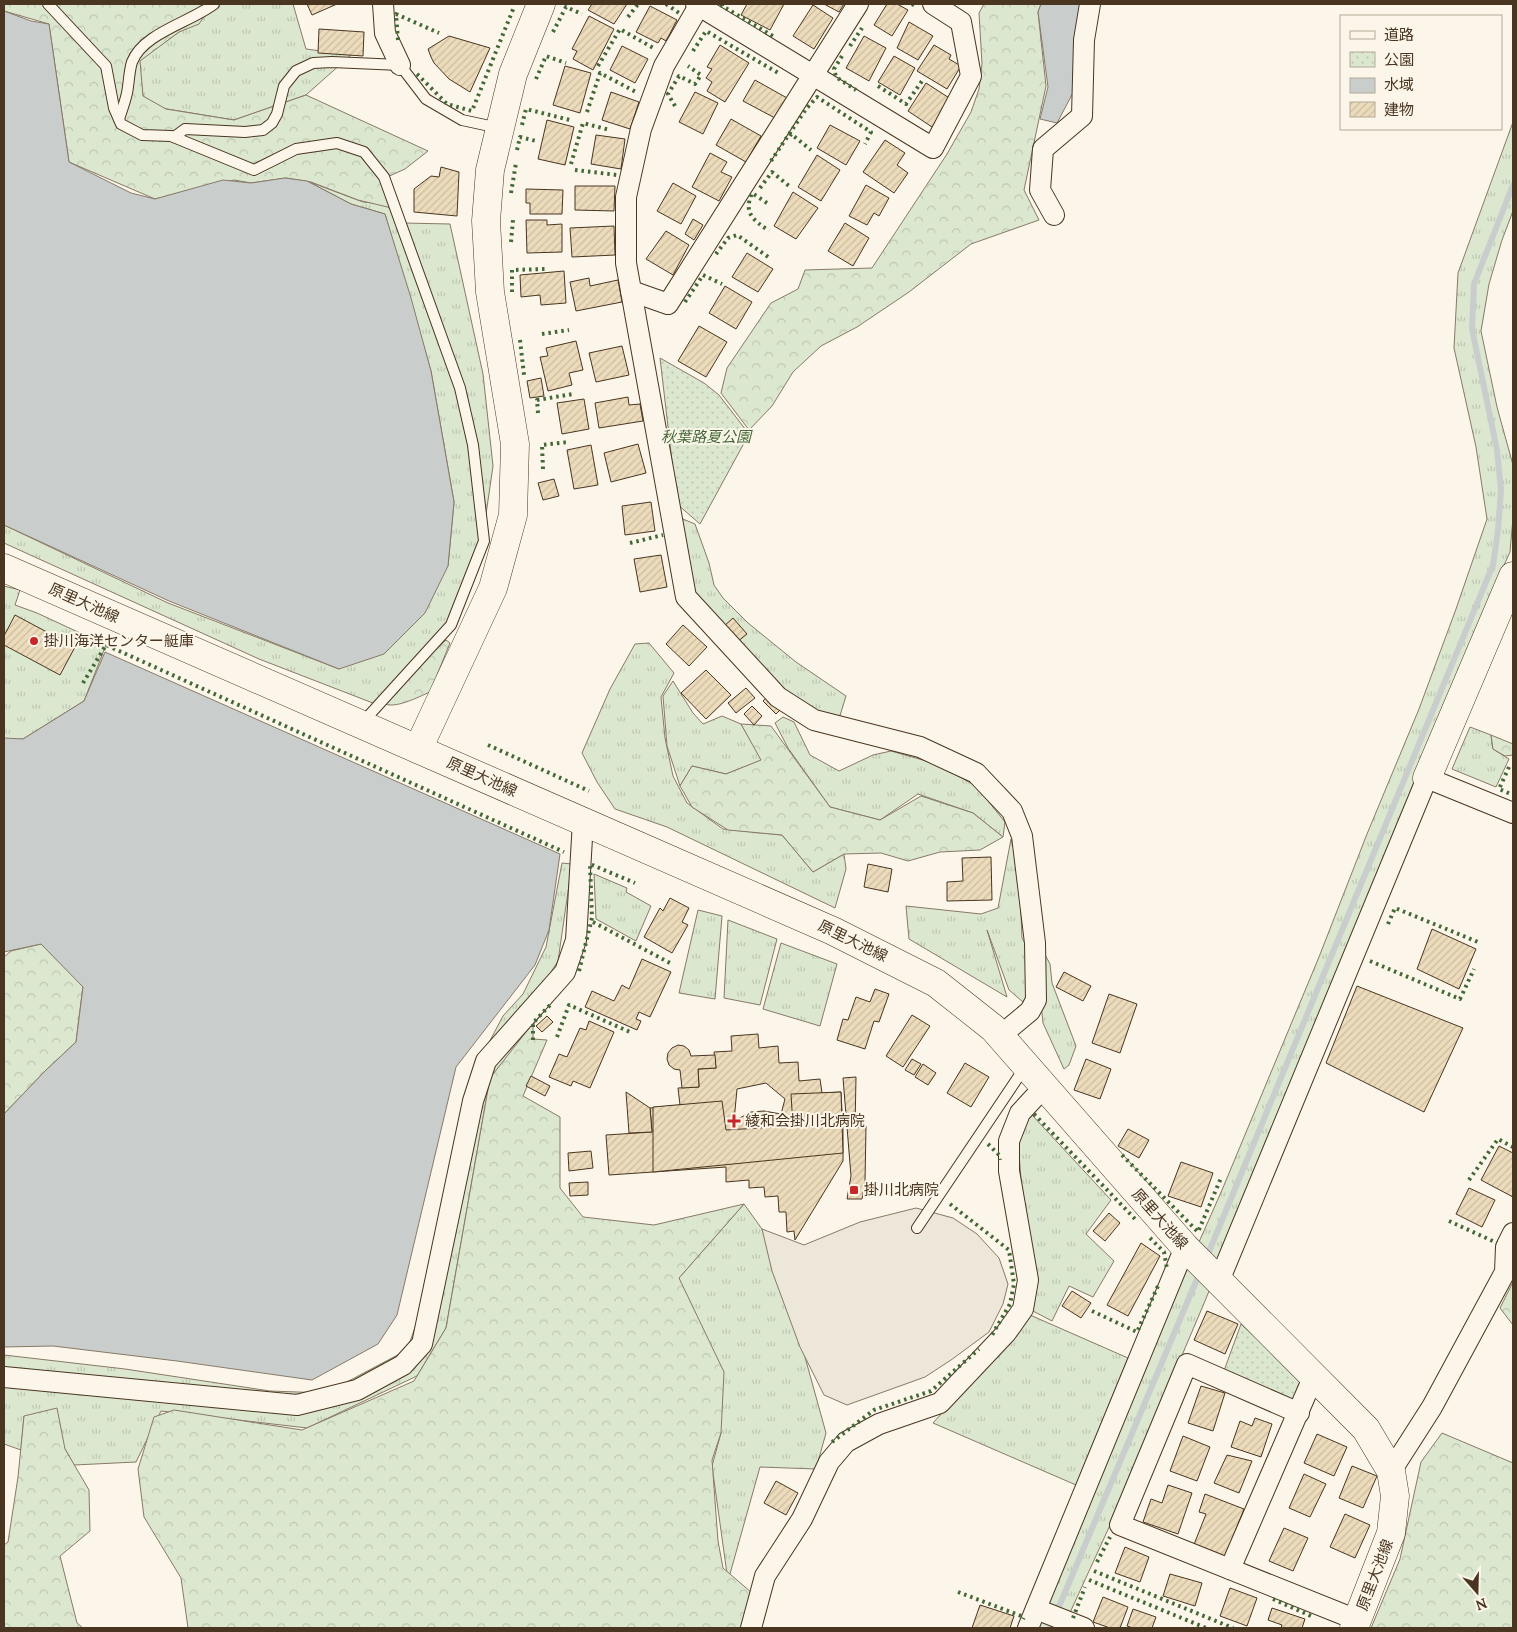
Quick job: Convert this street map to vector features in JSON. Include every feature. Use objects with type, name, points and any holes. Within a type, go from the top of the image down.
[{"type":"main road","points":[[418,749],[493,588],[513,515],[515,444],[490,292],[486,221],[490,170],[513,74],[541,4]]},
{"type":"main road","name":"原里大池線","points":[[4,568],[833,931],[928,979],[993,1028],[1187,1249],[1366,1429],[1391,1471],[1395,1496],[1391,1533],[1355,1624]]},
{"type":"main road","points":[[1427,778],[1513,576]]},
{"type":"street","points":[[383,4],[385,33],[400,65]]},
{"type":"street","points":[[934,4],[961,22],[971,76],[932,148],[698,4],[664,66],[641,129],[626,197],[626,263],[686,597],[778,697],[814,720],[920,747],[976,773],[1012,810],[1022,836],[1032,914],[1035,943],[1036,1000],[1030,1010],[1000,1036]]},
{"type":"street","points":[[631,291],[668,304],[858,4]]},
{"type":"street","points":[[1054,215],[1040,190],[1043,149],[1082,116],[1084,40],[1090,4]]},
{"type":"street","points":[[1215,1278],[1427,778],[1513,813]]},
{"type":"street","points":[[4,1377],[297,1405],[357,1390],[402,1365],[422,1344],[473,1101],[486,1061],[565,972],[576,940],[583,821]]},
{"type":"street","points":[[751,1628],[765,1576],[802,1518],[829,1462],[846,1442],[879,1424],[940,1403],[1006,1333],[1023,1309],[1028,1280],[1009,1171],[1009,1141],[1020,1113],[1044,1087]]},
{"type":"street","points":[[1391,1471],[1432,1407],[1505,1272],[1506,1247],[1513,1233]]},
{"type":"street","points":[[1028,1628],[1187,1249]]},
{"type":"street","points":[[1299,1414],[1186,1364],[1120,1525],[1230,1569],[1355,1624]]},
{"type":"street","points":[[1230,1569],[1315,1378]]},
{"type":"street","points":[[1037,1609],[1084,1628]]},
{"type":"lane","points":[[48,4],[106,66],[114,108],[121,124],[142,135],[171,136],[254,170],[296,149],[337,143],[364,152],[384,178],[460,388],[473,445],[484,541],[451,625],[361,724]]},
{"type":"lane","points":[[119,119],[132,62],[139,50],[159,34],[204,12],[214,4]]},
{"type":"lane","points":[[174,137],[185,129],[245,132],[263,130],[278,114],[284,86],[296,72],[313,63],[332,62],[400,65],[426,99],[462,120],[500,129]]},
{"type":"lane","points":[[916,1228],[1025,1066]]},
{"type":"green space","points":[[4,4],[214,4],[199,24],[179,32],[140,61],[143,96],[166,109],[234,120],[306,95],[428,151],[405,169],[385,178],[396,209],[358,200],[311,182],[286,178],[251,183],[234,180],[155,199],[69,162],[49,24],[4,11]]},
{"type":"green space","points":[[214,4],[293,4],[306,49],[351,55],[306,95],[234,120],[161,108],[143,96],[139,61]]},
{"type":"green space","points":[[984,4],[1041,4],[1038,12],[1046,86],[1024,190],[1039,220],[971,244],[909,292],[857,327],[821,346],[793,372],[772,406],[749,430],[721,393],[727,368],[771,303],[798,289],[805,270],[872,268],[947,154],[971,112],[979,89],[982,64],[979,13]]},
{"type":"green space","points":[[1513,122],[1513,211],[1489,284],[1481,331],[1497,407],[1513,465],[1513,518],[1510,552],[1490,596],[1205,1301],[1111,1523],[1063,1628],[1036,1628],[1319,957],[1419,709],[1487,519],[1476,447],[1454,348],[1458,273]]},
{"type":"green space","points":[[307,181],[363,202],[385,204],[403,223],[450,224],[483,374],[493,466],[483,535],[453,621],[378,705],[259,659],[4,543],[4,525],[168,603],[339,669],[448,566],[454,502],[431,371],[385,214],[351,204]]},
{"type":"green space","name":"秋葉路夏公園","points":[[660,358],[704,383],[719,395],[749,434],[700,524],[677,504]]},
{"type":"green space","points":[[678,517],[695,524],[709,563],[714,585],[723,598],[748,623],[796,662],[846,696],[838,722],[781,695],[692,596]]},
{"type":"green space","points":[[4,586],[20,590],[15,605],[37,613],[106,645],[84,701],[23,739],[4,740]]},
{"type":"green space","points":[[446,640],[450,643],[430,692],[400,704],[388,705],[383,703],[424,660]]},
{"type":"green space","points":[[649,643],[674,673],[661,697],[665,738],[673,776],[687,803],[723,829],[782,835],[813,872],[844,854],[846,869],[835,908],[667,827],[615,809],[597,782],[582,753],[610,689],[635,644]]},
{"type":"green space","points":[[673,681],[693,713],[703,724],[722,716],[741,724],[762,760],[726,774],[692,766],[680,786],[667,746],[663,696]]},
{"type":"green space","points":[[783,717],[794,722],[810,755],[839,771],[873,755],[891,751],[937,764],[976,786],[1005,822],[1003,837],[973,813],[918,794],[880,820],[830,807],[788,748],[775,723]]},
{"type":"green space","points":[[741,724],[771,726],[830,807],[880,820],[921,796],[973,813],[1003,837],[980,850],[940,852],[908,861],[881,853],[844,854],[813,872],[782,835],[728,830],[692,807],[680,786],[692,766],[726,774],[761,760]]},
{"type":"green space","points":[[1470,727],[1491,735],[1493,749],[1509,759],[1496,787],[1452,769]]},
{"type":"green space","points":[[1491,735],[1513,744],[1513,755],[1505,756],[1493,749]]},
{"type":"green space","points":[[1011,839],[1019,865],[1022,938],[1026,945],[1030,990],[1023,1002],[1009,990],[987,930],[1007,997],[909,939],[906,906],[981,914],[998,908]]},
{"type":"green space","points":[[562,863],[572,864],[558,961],[537,994],[550,1004],[490,1078],[446,1328],[417,1376],[307,1428],[161,1411],[136,1462],[74,1465],[65,1449],[24,1416],[21,1450],[4,1444],[4,1355],[125,1369],[270,1391],[326,1393],[407,1350],[418,1319],[476,1067],[503,1016],[523,994],[546,947]]},
{"type":"green space","points":[[594,874],[627,888],[626,892],[651,906],[636,941],[596,919]]},
{"type":"green space","points":[[698,910],[722,916],[715,999],[679,993]]},
{"type":"green space","points":[[728,920],[777,939],[760,1005],[724,998]]},
{"type":"green space","points":[[781,943],[837,964],[820,1026],[763,1009]]},
{"type":"green space","points":[[41,944],[83,986],[76,1042],[4,1114],[4,957],[11,951]]},
{"type":"green space","points":[[1042,949],[1050,964],[1052,983],[1076,1046],[1069,1065],[1064,1069],[1043,1023],[1041,1003]]},
{"type":"green space","points":[[533,1023],[533,1039],[547,1040],[523,1096],[560,1117],[560,1188],[583,1217],[654,1225],[744,1204],[679,1278],[724,1372],[721,1433],[712,1460],[718,1541],[723,1568],[759,1599],[749,1628],[188,1628],[181,1578],[144,1517],[138,1469],[154,1417],[174,1410],[302,1430],[414,1381],[446,1328],[490,1078]]},
{"type":"green space","points":[[1032,1115],[1111,1200],[1086,1234],[1114,1261],[1093,1297],[1069,1286],[1052,1321],[1031,1310],[1018,1140],[1020,1129]]},
{"type":"green space","points":[[744,1204],[762,1229],[795,1321],[826,1433],[816,1469],[760,1467],[728,1581],[712,1466],[721,1433],[679,1278]]},
{"type":"green space","points":[[1513,1282],[1513,1325],[1500,1308]]},
{"type":"green space","points":[[1030,1315],[1128,1358],[1076,1485],[933,1423]]},
{"type":"green space","points":[[1241,1324],[1309,1387],[1299,1413],[1221,1379]]},
{"type":"green space","points":[[57,1408],[65,1449],[89,1490],[90,1531],[60,1556],[77,1623],[83,1628],[4,1628],[4,1545],[8,1542],[18,1477],[24,1416]]},
{"type":"green space","points":[[1442,1433],[1513,1463],[1513,1628],[1371,1628],[1400,1559],[1421,1462]]},
{"type":"shaded area","points":[[916,1208],[953,1218],[977,1234],[999,1258],[1008,1284],[1003,1304],[989,1332],[925,1377],[847,1405],[824,1395],[800,1347],[772,1271],[762,1229],[804,1245],[860,1222]]},
{"type":"water","points":[[1041,4],[1080,4],[1075,35],[1075,89],[1057,123],[1040,119],[1048,87],[1038,12]]},
{"type":"water","points":[[4,11],[31,21],[49,24],[69,162],[131,193],[155,199],[223,180],[251,183],[285,178],[307,181],[351,204],[385,214],[431,371],[454,502],[448,566],[425,613],[384,654],[339,669],[169,601],[4,525]]},
{"type":"water","points":[[105,652],[560,854],[549,930],[535,965],[456,1067],[397,1315],[378,1344],[312,1380],[53,1346],[4,1347],[4,1114],[76,1042],[83,987],[41,944],[4,952],[4,738],[23,739],[84,701]]},
{"type":"building","points":[[307,4],[337,4],[312,15]]},
{"type":"building","points":[[592,4],[627,4],[614,24],[588,10]]},
{"type":"building","points":[[747,4],[784,4],[770,30],[741,15]]},
{"type":"building","points":[[824,4],[844,4],[839,12]]},
{"type":"building","points":[[887,4],[897,4],[908,10],[892,36],[874,25]]},
{"type":"building","points":[[813,5],[833,18],[814,49],[793,36]]},
{"type":"building","points":[[650,6],[677,20],[666,41],[661,38],[658,43],[636,32]]},
{"type":"building","points":[[589,16],[614,29],[593,70],[573,59],[577,51],[572,49]]},
{"type":"building","points":[[909,22],[933,36],[918,60],[897,48]]},
{"type":"building","points":[[319,29],[364,32],[363,56],[318,53]]},
{"type":"building","points":[[449,36],[490,48],[470,92],[449,79],[434,63],[428,49]]},
{"type":"building","points":[[864,36],[886,48],[869,81],[846,68]]},
{"type":"building","points":[[720,45],[749,63],[725,102],[707,91],[712,82],[706,78],[712,69],[707,67]]},
{"type":"building","points":[[934,45],[951,55],[949,59],[961,66],[947,89],[917,71]]},
{"type":"building","points":[[622,46],[648,59],[635,83],[610,70]]},
{"type":"building","points":[[894,56],[915,68],[900,95],[878,82]]},
{"type":"building","points":[[565,66],[591,73],[580,113],[553,105]]},
{"type":"building","points":[[755,80],[787,98],[775,118],[743,101]]},
{"type":"building","points":[[926,83],[954,101],[935,129],[908,111]]},
{"type":"building","points":[[611,92],[639,102],[630,129],[602,120]]},
{"type":"building","points":[[695,92],[718,103],[703,134],[679,122]]},
{"type":"building","points":[[731,119],[761,136],[746,162],[716,145]]},
{"type":"building","points":[[547,120],[574,127],[565,165],[538,159]]},
{"type":"building","points":[[830,125],[860,141],[846,165],[817,148]]},
{"type":"building","points":[[596,135],[625,139],[621,169],[591,164]]},
{"type":"building","points":[[885,140],[905,153],[897,165],[908,173],[894,193],[863,172]]},
{"type":"building","points":[[710,153],[727,162],[721,172],[732,177],[719,201],[692,187]]},
{"type":"building","points":[[817,155],[840,170],[821,201],[798,187]]},
{"type":"building","points":[[441,167],[459,172],[457,216],[414,212],[414,189],[431,176],[439,177]]},
{"type":"building","points":[[673,183],[696,196],[681,224],[657,211]]},
{"type":"building","points":[[866,185],[889,198],[879,216],[874,213],[867,225],[849,216]]},
{"type":"building","points":[[575,186],[615,186],[614,211],[575,210]]},
{"type":"building","points":[[526,189],[563,190],[562,214],[530,214],[530,203],[526,203]]},
{"type":"building","points":[[793,192],[818,208],[796,239],[774,226]]},
{"type":"building","points":[[693,219],[703,225],[694,240],[685,234]]},
{"type":"building","points":[[526,220],[547,220],[547,225],[562,224],[562,252],[527,253]]},
{"type":"building","points":[[845,223],[869,238],[853,266],[828,251]]},
{"type":"building","points":[[614,226],[615,255],[572,257],[570,228]]},
{"type":"building","points":[[666,231],[689,245],[673,275],[646,259]]},
{"type":"building","points":[[747,253],[773,269],[758,292],[732,277]]},
{"type":"building","points":[[564,271],[566,303],[541,305],[540,295],[521,297],[520,275]]},
{"type":"building","points":[[589,278],[590,286],[618,280],[622,302],[576,311],[570,282]]},
{"type":"building","points":[[725,286],[752,302],[736,329],[709,313]]},
{"type":"building","points":[[699,326],[727,342],[706,377],[678,361]]},
{"type":"building","points":[[576,341],[583,370],[569,373],[572,385],[548,391],[540,357],[548,356],[546,348]]},
{"type":"building","points":[[622,346],[629,375],[596,382],[589,353]]},
{"type":"building","points":[[541,378],[544,396],[530,398],[527,381]]},
{"type":"building","points":[[628,397],[629,405],[640,404],[643,421],[599,428],[595,403]]},
{"type":"building","points":[[584,399],[589,429],[562,434],[557,403]]},
{"type":"building","points":[[638,444],[646,473],[611,482],[604,453]]},
{"type":"building","points":[[591,445],[598,485],[574,489],[567,450]]},
{"type":"building","points":[[554,479],[559,496],[543,500],[538,483]]},
{"type":"building","points":[[651,502],[655,531],[625,535],[622,506]]},
{"type":"building","points":[[661,555],[667,587],[640,592],[634,559]]},
{"type":"building","name":"掛川海洋センター艇庫","points":[[15,615],[75,647],[60,675],[4,645],[4,636]]},
{"type":"building","points":[[733,618],[747,634],[737,642],[723,627]]},
{"type":"building","points":[[683,625],[707,647],[689,666],[666,644]]},
{"type":"building","points":[[706,670],[731,695],[706,719],[681,693]]},
{"type":"building","points":[[746,688],[755,698],[736,713],[728,703]]},
{"type":"building","points":[[770,694],[785,705],[776,714],[763,701]]},
{"type":"building","points":[[752,706],[762,716],[754,725],[744,714]]},
{"type":"building","points":[[991,857],[992,900],[947,901],[947,882],[963,881],[962,858]]},
{"type":"building","points":[[868,864],[892,869],[888,892],[864,887]]},
{"type":"building","points":[[670,898],[689,908],[682,922],[688,925],[672,953],[644,937],[660,908],[663,911]]},
{"type":"building","points":[[1432,929],[1476,949],[1459,989],[1417,969]]},
{"type":"building","points":[[642,959],[671,972],[650,1017],[639,1012],[636,1019],[641,1021],[637,1030],[585,1007],[592,991],[614,1001],[622,985],[629,989]]},
{"type":"building","points":[[1064,972],[1091,986],[1083,1001],[1056,987]]},
{"type":"building","points":[[1357,986],[1463,1028],[1424,1112],[1326,1063]]},
{"type":"building","points":[[875,989],[889,994],[879,1022],[874,1021],[865,1049],[837,1040],[843,1019],[848,1020],[856,997],[870,1002]]},
{"type":"building","points":[[1109,994],[1137,1004],[1120,1053],[1092,1043]]},
{"type":"building","points":[[912,1015],[930,1026],[903,1067],[886,1056]]},
{"type":"building","points":[[547,1016],[553,1022],[542,1032],[536,1026]]},
{"type":"building","points":[[589,1021],[614,1032],[590,1088],[573,1081],[571,1086],[549,1077],[559,1054],[567,1057],[580,1028],[586,1030]]},
{"type":"building","points":[[758,1034],[759,1048],[778,1046],[779,1063],[798,1062],[799,1081],[820,1079],[822,1093],[841,1092],[843,1161],[795,1240],[794,1231],[787,1232],[786,1212],[779,1212],[778,1196],[765,1197],[764,1187],[749,1188],[749,1180],[726,1182],[726,1167],[609,1175],[606,1135],[652,1132],[650,1108],[680,1105],[678,1088],[699,1087],[698,1069],[716,1068],[714,1052],[732,1051],[731,1036]],"holes":[[[766,1083],[785,1099],[781,1114],[764,1111],[751,1112],[734,1121],[737,1089]]]},
{"type":"building","points":[[678,1045],[684,1046],[689,1050],[691,1056],[715,1055],[716,1068],[698,1069],[699,1087],[682,1088],[680,1070],[674,1069],[669,1065],[668,1053]]},
{"type":"building","points":[[912,1059],[921,1064],[914,1075],[905,1070]]},
{"type":"building","points":[[1086,1059],[1111,1069],[1100,1099],[1074,1090]]},
{"type":"building","points":[[965,1063],[989,1077],[971,1107],[947,1093]]},
{"type":"building","points":[[923,1064],[936,1073],[928,1085],[915,1077]]},
{"type":"building","points":[[531,1076],[550,1086],[545,1096],[526,1086]]},
{"type":"building","points":[[856,1077],[855,1128],[866,1126],[865,1182],[862,1199],[847,1199],[851,1176],[843,1078]]},
{"type":"building","points":[[626,1092],[650,1108],[652,1132],[629,1133]]},
{"type":"building","points":[[841,1092],[843,1153],[653,1172],[653,1107],[722,1101],[726,1130],[793,1126],[791,1094]]},
{"type":"building","points":[[1128,1129],[1149,1140],[1139,1158],[1118,1146]]},
{"type":"building","points":[[1499,1146],[1513,1153],[1513,1197],[1481,1180]]},
{"type":"building","points":[[591,1151],[593,1168],[569,1171],[568,1153]]},
{"type":"building","points":[[1181,1162],[1213,1173],[1201,1207],[1168,1196]]},
{"type":"building","points":[[588,1182],[588,1195],[570,1196],[569,1183]]},
{"type":"building","points":[[1469,1188],[1495,1200],[1482,1227],[1456,1214]]},
{"type":"building","points":[[1109,1213],[1120,1223],[1105,1241],[1093,1231]]},
{"type":"building","points":[[1141,1243],[1160,1256],[1128,1316],[1107,1305]]},
{"type":"building","points":[[1072,1291],[1091,1303],[1081,1318],[1062,1306]]},
{"type":"building","points":[[1207,1311],[1238,1324],[1225,1354],[1194,1340]]},
{"type":"building","points":[[1201,1386],[1225,1393],[1213,1431],[1188,1423]]},
{"type":"building","points":[[1255,1418],[1272,1424],[1261,1457],[1231,1447],[1240,1421],[1252,1426]]},
{"type":"building","points":[[1317,1434],[1347,1447],[1334,1476],[1304,1463]]},
{"type":"building","points":[[1183,1436],[1210,1447],[1197,1481],[1170,1471]]},
{"type":"building","points":[[1227,1455],[1252,1461],[1239,1493],[1214,1483]]},
{"type":"building","points":[[1352,1466],[1377,1476],[1363,1508],[1339,1498]]},
{"type":"building","points":[[1304,1474],[1326,1484],[1310,1517],[1289,1508]]},
{"type":"building","points":[[776,1481],[798,1493],[786,1515],[764,1503]]},
{"type":"building","points":[[1168,1485],[1192,1493],[1178,1534],[1143,1522],[1151,1499],[1162,1503]]},
{"type":"building","points":[[1205,1494],[1244,1509],[1224,1559],[1193,1547],[1206,1514],[1199,1512]]},
{"type":"building","points":[[1345,1514],[1370,1525],[1355,1558],[1330,1547]]},
{"type":"building","points":[[1284,1528],[1308,1538],[1293,1571],[1269,1561]]},
{"type":"building","points":[[1125,1547],[1149,1557],[1140,1582],[1115,1573]]},
{"type":"building","points":[[1170,1574],[1202,1583],[1195,1606],[1163,1596]]},
{"type":"building","points":[[1230,1588],[1257,1598],[1247,1626],[1220,1616]]},
{"type":"building","points":[[1103,1597],[1128,1607],[1120,1628],[1110,1628],[1093,1622]]},
{"type":"building","points":[[980,1605],[1014,1616],[1010,1628],[972,1628]]},
{"type":"building","points":[[1272,1608],[1305,1619],[1302,1628],[1281,1628],[1282,1625],[1268,1620]]},
{"type":"building","points":[[1133,1609],[1156,1617],[1152,1628],[1133,1628],[1127,1626]]},
{"type":"waterway","points":[[1206,1259],[1493,565],[1501,490],[1497,450],[1472,329],[1474,284],[1513,185]]},
{"type":"waterway","points":[[1050,1628],[1200,1272]]},
{"type":"hedge","points":[[628,17],[638,4]]},
{"type":"hedge","points":[[666,4],[679,13]]},
{"type":"hedge","points":[[722,4],[722,6],[773,36]]},
{"type":"hedge","points":[[912,4],[917,7]]},
{"type":"hedge","points":[[417,74],[447,104],[472,111],[514,7]]},
{"type":"hedge","points":[[553,32],[566,7],[582,14]]},
{"type":"hedge","points":[[398,40],[396,14],[439,33]]},
{"type":"hedge","points":[[850,46],[862,28]]},
{"type":"hedge","points":[[598,66],[620,29],[655,49]]},
{"type":"hedge","points":[[693,51],[706,31],[780,74]]},
{"type":"hedge","points":[[536,79],[546,56],[566,63]]},
{"type":"hedge","points":[[842,56],[834,69],[836,77],[856,90]]},
{"type":"hedge","points":[[675,106],[668,94],[679,76],[695,84],[701,75],[688,66]]},
{"type":"hedge","points":[[587,112],[600,73],[636,92]]},
{"type":"hedge","points":[[878,86],[906,104],[922,81]]},
{"type":"hedge","points":[[771,161],[806,109],[817,97],[871,132],[865,144]]},
{"type":"hedge","points":[[522,125],[526,109],[570,120]]},
{"type":"hedge","points":[[571,164],[583,123],[610,130]]},
{"type":"hedge","points":[[790,136],[791,134],[811,150]]},
{"type":"hedge","points":[[517,150],[520,137],[536,141]]},
{"type":"hedge","points":[[511,193],[516,163]]},
{"type":"hedge","points":[[575,170],[617,175]]},
{"type":"hedge","points":[[760,188],[772,172],[789,186]]},
{"type":"hedge","points":[[767,203],[752,193],[749,211],[751,216],[769,231]]},
{"type":"hedge","points":[[511,242],[513,220]]},
{"type":"hedge","points":[[716,254],[728,238],[737,235],[771,259]]},
{"type":"hedge","points":[[512,292],[512,270],[546,269]]},
{"type":"hedge","points":[[685,302],[703,275],[722,284]]},
{"type":"hedge","points":[[542,334],[569,330]]},
{"type":"hedge","points":[[520,340],[524,375]]},
{"type":"hedge","points":[[538,413],[537,400],[573,394]]},
{"type":"hedge","points":[[543,469],[542,445],[569,442]]},
{"type":"hedge","points":[[630,543],[663,535]]},
{"type":"hedge","points":[[83,683],[106,645],[564,852]]},
{"type":"hedge","points":[[488,745],[589,791]]},
{"type":"hedge","points":[[1509,767],[1499,789],[1513,795]]},
{"type":"hedge","points":[[579,971],[592,918],[590,864],[635,883]]},
{"type":"hedge","points":[[1388,924],[1395,908],[1478,942]]},
{"type":"hedge","points":[[593,922],[670,963]]},
{"type":"hedge","points":[[1370,961],[1460,999],[1474,969]]},
{"type":"hedge","points":[[533,1040],[533,1023],[550,1005]]},
{"type":"hedge","points":[[557,1037],[569,1005],[630,1032]]},
{"type":"hedge","points":[[1034,1114],[1137,1221]]},
{"type":"hedge","points":[[1469,1180],[1498,1139],[1513,1147]]},
{"type":"hedge","points":[[988,1144],[999,1155],[1000,1160]]},
{"type":"hedge","points":[[1122,1155],[1198,1232],[1221,1178]]},
{"type":"hedge","points":[[950,1204],[1009,1250],[1014,1284],[1010,1304],[992,1335]]},
{"type":"hedge","points":[[1449,1221],[1497,1243]]},
{"type":"hedge","points":[[1150,1238],[1164,1252],[1167,1269]]},
{"type":"hedge","points":[[1092,1311],[1137,1332],[1158,1286]]},
{"type":"hedge","points":[[832,1442],[874,1410],[931,1391],[979,1349]]},
{"type":"hedge","points":[[1097,1562],[1110,1537]]},
{"type":"hedge","points":[[1094,1571],[1233,1628]]},
{"type":"hedge","points":[[1089,1580],[1206,1628]]},
{"type":"hedge","points":[[1073,1618],[1085,1587]]},
{"type":"hedge","points":[[958,1592],[1024,1617],[1023,1619]]},
{"type":"hedge","points":[[1273,1599],[1311,1616]]},
{"type":"place","name":"掛川海洋センター艇庫","points":[[34,641]]},
{"type":"place","name":"綾和会掛川北病院","points":[[734,1121]]},
{"type":"place","name":"掛川北病院","points":[[854,1190]]}]
